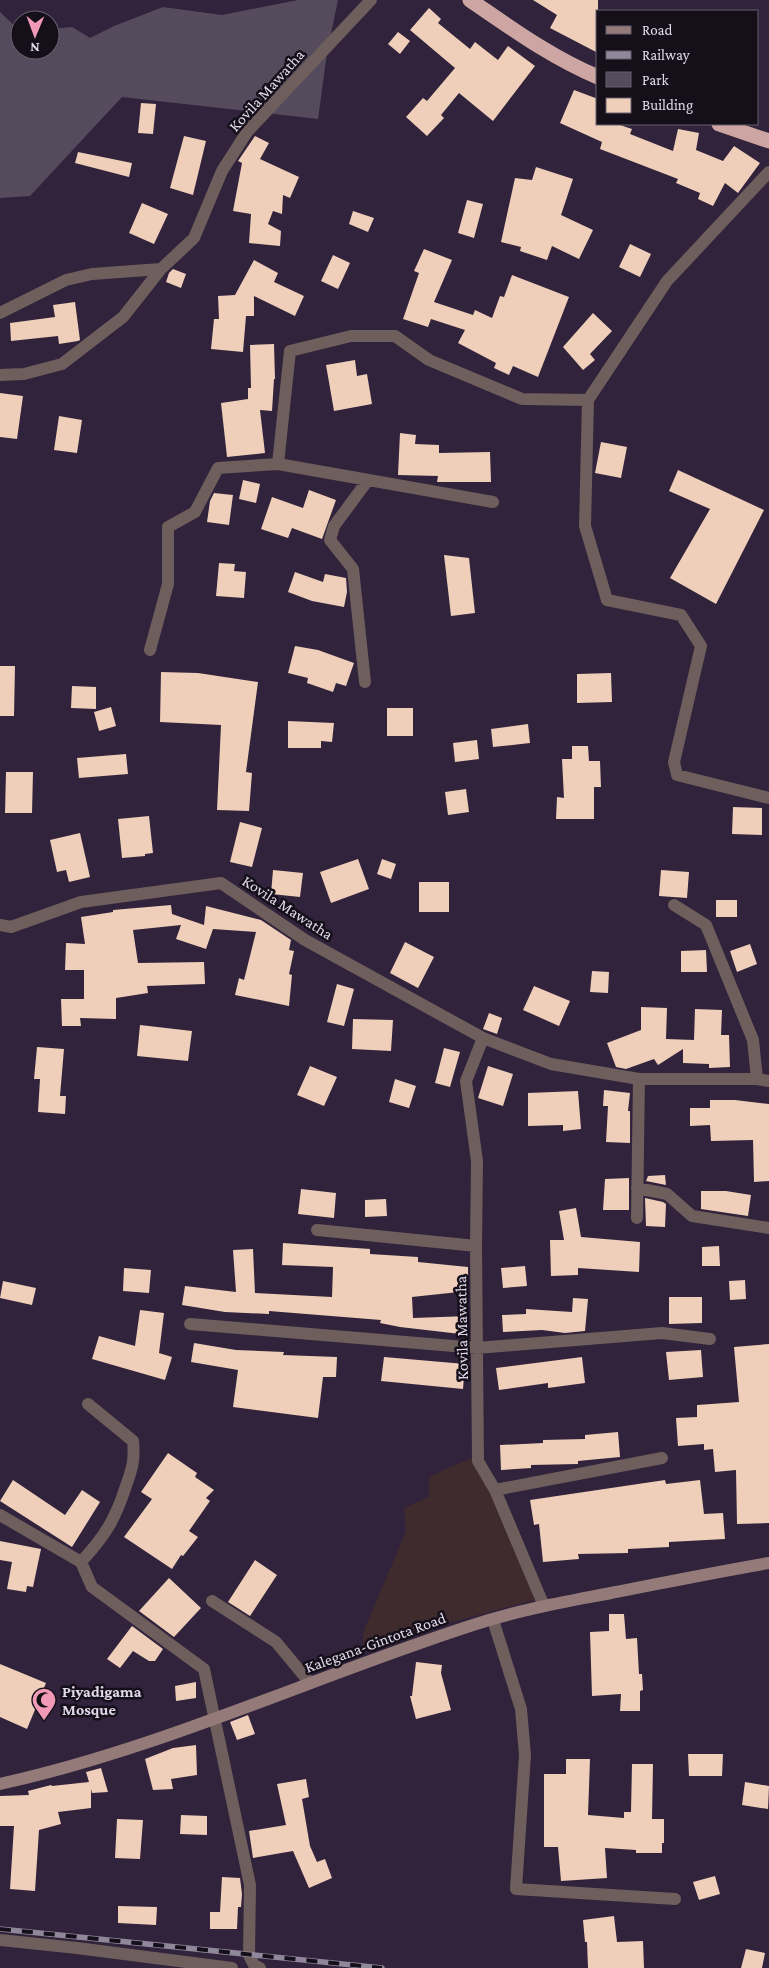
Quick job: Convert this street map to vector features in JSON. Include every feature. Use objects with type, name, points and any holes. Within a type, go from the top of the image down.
[{"type":"highway","points":[[470,0],[518,34],[581,70],[596,76]]},
{"type":"highway","points":[[722,125],[769,141]]},
{"type":"main road","name":"Kalegana-Gintota Road","points":[[0,1784],[50,1773],[154,1741],[215,1717],[475,1624],[544,1606],[769,1563]]},
{"type":"street","name":"Kovila Mawatha","points":[[0,375],[24,374],[62,364],[123,317],[161,269],[194,238],[222,171],[247,132],[371,0]]},
{"type":"street","points":[[769,172],[668,281],[588,400],[585,526],[607,600],[681,616],[701,646],[674,762],[677,775],[769,798]]},
{"type":"street","points":[[0,313],[66,280],[92,274],[161,269]]},
{"type":"street","points":[[278,464],[290,351],[352,336],[395,336],[429,360],[522,400],[588,400]]},
{"type":"street","points":[[150,650],[168,584],[168,528],[196,512],[218,468],[278,464],[493,502]]},
{"type":"street","points":[[366,682],[353,569],[330,540],[334,526],[368,480]]},
{"type":"street","name":"Kovila Mawatha","points":[[0,925],[11,927],[81,902],[221,883],[305,940],[483,1038],[551,1064],[639,1079],[763,1080]]},
{"type":"street","points":[[674,905],[706,925],[752,1040],[763,1080]]},
{"type":"street","name":"Kovila Mawatha","points":[[483,1038],[466,1081],[477,1161],[478,1461],[495,1490],[544,1606]]},
{"type":"street","points":[[637,1218],[639,1079]]},
{"type":"street","points":[[637,1188],[666,1194],[692,1216],[769,1228]]},
{"type":"street","points":[[317,1230],[476,1246]]},
{"type":"street","points":[[190,1324],[477,1348],[662,1333],[710,1339]]},
{"type":"street","points":[[81,1562],[100,1541],[118,1512],[135,1459],[133,1441],[88,1404]]},
{"type":"street","points":[[495,1490],[662,1458]]},
{"type":"street","points":[[0,1515],[81,1562],[92,1587],[204,1669],[250,1884],[248,1955],[254,1965],[260,1968]]},
{"type":"street","points":[[212,1602],[276,1642],[310,1683]]},
{"type":"street","points":[[493,1620],[520,1709],[525,1755],[516,1889],[675,1899]]},
{"type":"street","points":[[0,1940],[232,1968]]},
{"type":"shaded area","points":[[473,1457],[521,1561],[534,1600],[444,1624],[363,1652],[363,1633],[406,1531],[404,1508],[429,1497],[429,1477]]},
{"type":"green space","points":[[298,0],[338,0],[327,53],[318,119],[122,97],[30,196],[0,198],[0,12],[10,22],[10,60],[60,60],[60,28],[72,27],[90,38],[114,26],[163,7],[222,15]]},
{"type":"building","points":[[533,0],[598,0],[598,10],[596,10],[596,52],[550,28],[557,15]]},
{"type":"building","points":[[429,8],[441,19],[438,23],[470,49],[475,42],[498,60],[508,46],[535,66],[493,121],[459,93],[441,115],[444,118],[427,136],[406,117],[423,98],[427,101],[455,68],[410,30]]},
{"type":"building","points":[[398,32],[410,41],[400,54],[388,44]]},
{"type":"building","points":[[574,90],[596,98],[596,125],[620,125],[632,129],[630,134],[673,151],[678,129],[699,133],[696,150],[723,161],[734,146],[760,163],[738,193],[725,183],[713,206],[698,199],[700,193],[676,183],[678,179],[600,149],[602,142],[560,123]]},
{"type":"building","points":[[141,103],[156,104],[153,134],[138,133]]},
{"type":"building","points":[[184,136],[206,141],[193,195],[170,188]]},
{"type":"building","points":[[255,136],[269,143],[260,159],[299,177],[290,198],[283,195],[282,214],[273,211],[268,224],[281,231],[280,246],[249,243],[251,214],[233,211],[242,163],[238,161]]},
{"type":"building","points":[[78,152],[132,163],[129,177],[75,163]]},
{"type":"building","points":[[536,167],[573,179],[561,215],[593,230],[579,259],[552,246],[547,260],[520,251],[521,247],[501,242],[515,178],[532,180]]},
{"type":"building","points":[[467,200],[483,204],[474,238],[458,233]]},
{"type":"building","points":[[142,203],[168,214],[154,244],[129,233]]},
{"type":"building","points":[[353,211],[374,218],[368,232],[349,224]]},
{"type":"building","points":[[630,244],[651,254],[640,277],[619,267]]},
{"type":"building","points":[[424,249],[452,260],[434,302],[473,315],[475,310],[492,318],[500,296],[504,297],[512,275],[569,297],[538,377],[513,366],[509,375],[494,368],[496,363],[458,343],[465,330],[431,319],[428,327],[403,319],[419,273],[414,271]]},
{"type":"building","points":[[333,255],[350,263],[338,289],[321,281]]},
{"type":"building","points":[[254,260],[278,273],[274,282],[304,296],[295,316],[254,296],[254,316],[246,316],[243,352],[211,349],[214,319],[219,319],[218,296],[235,295]]},
{"type":"building","points":[[173,269],[186,274],[181,288],[166,282],[169,273]]},
{"type":"building","points":[[75,302],[80,340],[59,344],[58,336],[11,341],[10,323],[55,317],[53,305]]},
{"type":"building","points":[[593,313],[612,331],[590,354],[595,360],[583,370],[563,347]]},
{"type":"building","points":[[274,344],[275,379],[272,411],[260,410],[265,453],[227,457],[221,403],[248,399],[248,388],[251,388],[250,345]]},
{"type":"building","points":[[355,360],[357,376],[367,374],[372,404],[334,411],[326,365]]},
{"type":"building","points":[[0,393],[23,396],[17,439],[0,437]]},
{"type":"building","points":[[59,416],[82,420],[77,453],[54,450]]},
{"type":"building","points":[[400,433],[416,435],[415,444],[439,445],[439,453],[490,452],[491,482],[437,482],[438,476],[398,475]]},
{"type":"building","points":[[601,442],[627,447],[621,478],[595,473]]},
{"type":"building","points":[[678,470],[764,510],[716,604],[670,578],[710,509],[669,491]]},
{"type":"building","points":[[243,480],[260,484],[256,503],[239,499]]},
{"type":"building","points":[[309,490],[336,500],[322,539],[292,528],[288,538],[261,529],[272,497],[303,508]]},
{"type":"building","points":[[214,493],[233,495],[229,525],[207,522],[210,501]]},
{"type":"building","points":[[444,555],[469,558],[475,613],[451,616]]},
{"type":"building","points":[[219,563],[235,564],[234,571],[246,572],[244,598],[216,596]]},
{"type":"building","points":[[295,572],[323,582],[325,574],[346,578],[347,592],[344,607],[312,601],[288,592]]},
{"type":"building","points":[[295,646],[318,650],[354,663],[346,686],[336,683],[333,692],[307,683],[308,678],[288,673]]},
{"type":"building","points":[[0,666],[15,666],[14,716],[0,716]]},
{"type":"building","points":[[161,672],[198,673],[258,682],[246,772],[252,773],[249,811],[217,810],[221,725],[160,722]]},
{"type":"building","points":[[611,673],[612,702],[577,703],[577,674]]},
{"type":"building","points":[[72,686],[96,687],[96,709],[71,708]]},
{"type":"building","points":[[111,707],[116,726],[99,731],[94,712]]},
{"type":"building","points":[[387,708],[413,708],[413,736],[387,736]]},
{"type":"building","points":[[288,721],[334,723],[332,742],[321,741],[321,748],[288,748]]},
{"type":"building","points":[[528,724],[530,743],[493,747],[491,729]]},
{"type":"building","points":[[477,740],[479,759],[455,762],[453,743]]},
{"type":"building","points":[[572,746],[588,746],[589,761],[600,761],[601,787],[594,787],[594,819],[556,819],[557,797],[564,798],[562,759],[572,759]]},
{"type":"building","points":[[126,754],[128,774],[79,778],[77,758]]},
{"type":"building","points":[[6,772],[33,772],[32,813],[5,813]]},
{"type":"building","points":[[466,789],[469,812],[448,815],[445,792]]},
{"type":"building","points":[[733,807],[762,808],[762,835],[732,834]]},
{"type":"building","points":[[149,816],[153,853],[145,854],[145,856],[122,858],[118,819]]},
{"type":"building","points":[[240,822],[262,828],[252,867],[230,862]]},
{"type":"building","points":[[80,833],[90,877],[69,882],[66,870],[57,872],[50,840]]},
{"type":"building","points":[[358,859],[369,889],[331,903],[320,872]]},
{"type":"building","points":[[382,859],[396,864],[391,879],[377,874]]},
{"type":"building","points":[[273,870],[303,873],[300,897],[271,894]]},
{"type":"building","points":[[661,870],[689,872],[687,898],[659,896]]},
{"type":"building","points":[[419,882],[449,882],[449,912],[419,912]]},
{"type":"building","points":[[716,900],[737,900],[737,917],[716,917]]},
{"type":"building","points":[[171,905],[172,914],[204,925],[206,906],[261,920],[291,940],[289,950],[294,951],[289,974],[292,975],[289,1006],[235,995],[239,978],[244,980],[256,932],[213,929],[206,949],[176,939],[181,925],[133,930],[138,963],[204,962],[205,984],[147,986],[148,993],[116,998],[116,1019],[80,1018],[81,1026],[62,1026],[61,999],[84,999],[84,970],[65,970],[66,943],[85,944],[81,917],[113,912],[113,910]]},
{"type":"building","points":[[405,942],[434,957],[418,988],[390,973]]},
{"type":"building","points":[[750,944],[757,964],[737,972],[730,951]]},
{"type":"building","points":[[706,950],[707,972],[681,972],[681,951]]},
{"type":"building","points":[[592,971],[609,972],[608,993],[590,992]]},
{"type":"building","points":[[337,984],[354,989],[344,1026],[327,1022]]},
{"type":"building","points":[[534,986],[570,1001],[559,1026],[523,1010]]},
{"type":"building","points":[[641,1007],[667,1008],[666,1039],[694,1040],[695,1009],[722,1010],[721,1035],[729,1035],[730,1067],[709,1068],[709,1064],[683,1063],[683,1049],[658,1065],[654,1059],[626,1069],[616,1067],[607,1043],[641,1030]]},
{"type":"building","points":[[489,1013],[502,1018],[497,1034],[483,1029]]},
{"type":"building","points":[[353,1019],[393,1020],[391,1051],[352,1049]]},
{"type":"building","points":[[140,1025],[192,1031],[188,1061],[137,1056]]},
{"type":"building","points":[[37,1047],[64,1049],[60,1096],[66,1096],[65,1114],[38,1112],[40,1079],[34,1079]]},
{"type":"building","points":[[444,1048],[460,1052],[450,1087],[435,1083]]},
{"type":"building","points":[[310,1066],[337,1077],[324,1106],[297,1095]]},
{"type":"building","points":[[488,1066],[513,1074],[503,1106],[478,1098]]},
{"type":"building","points":[[395,1079],[416,1086],[409,1108],[389,1102]]},
{"type":"building","points":[[604,1090],[630,1093],[628,1111],[630,1111],[630,1143],[606,1142],[608,1106],[603,1106]]},
{"type":"building","points":[[578,1091],[581,1129],[563,1131],[563,1125],[528,1126],[528,1093]]},
{"type":"building","points":[[710,1100],[735,1100],[769,1104],[769,1181],[754,1182],[753,1140],[711,1141],[710,1125],[690,1126],[690,1108],[710,1108]]},
{"type":"building","points":[[665,1175],[666,1185],[646,1181],[648,1176]]},
{"type":"building","points":[[629,1178],[629,1210],[603,1210],[605,1179]]},
{"type":"building","points":[[301,1189],[336,1193],[334,1218],[298,1214]]},
{"type":"building","points":[[701,1191],[726,1191],[751,1195],[748,1216],[701,1209]]},
{"type":"building","points":[[645,1198],[666,1204],[665,1227],[646,1226]]},
{"type":"building","points":[[386,1199],[387,1216],[365,1217],[365,1200]]},
{"type":"building","points":[[576,1208],[581,1237],[640,1242],[639,1272],[578,1268],[578,1275],[551,1276],[550,1240],[564,1240],[559,1211]]},
{"type":"building","points":[[283,1243],[370,1249],[370,1254],[418,1257],[418,1262],[468,1267],[468,1291],[412,1297],[413,1318],[469,1316],[469,1335],[400,1327],[380,1323],[381,1320],[269,1311],[269,1314],[225,1312],[182,1305],[185,1286],[236,1292],[233,1250],[253,1249],[255,1293],[332,1297],[333,1267],[282,1265]]},
{"type":"building","points":[[719,1246],[720,1266],[702,1266],[702,1247]]},
{"type":"building","points":[[525,1266],[527,1286],[503,1288],[501,1268]]},
{"type":"building","points":[[124,1268],[151,1270],[149,1293],[123,1291]]},
{"type":"building","points":[[745,1280],[746,1299],[730,1300],[729,1281]]},
{"type":"building","points":[[3,1281],[36,1288],[32,1305],[0,1298]]},
{"type":"building","points":[[669,1297],[702,1297],[702,1323],[669,1324]]},
{"type":"building","points":[[573,1298],[588,1299],[585,1331],[565,1333],[542,1330],[503,1332],[502,1315],[526,1314],[526,1309],[572,1312]]},
{"type":"building","points":[[140,1310],[164,1313],[159,1353],[172,1357],[165,1380],[92,1359],[99,1336],[135,1346]]},
{"type":"building","points":[[194,1343],[236,1350],[284,1352],[283,1355],[337,1357],[336,1377],[323,1377],[318,1418],[233,1407],[238,1370],[191,1362]]},
{"type":"building","points":[[769,1344],[769,1523],[737,1524],[736,1470],[715,1472],[713,1449],[704,1450],[704,1444],[678,1446],[676,1418],[697,1417],[697,1405],[739,1402],[734,1347]]},
{"type":"building","points":[[701,1350],[703,1377],[669,1380],[666,1352]]},
{"type":"building","points":[[384,1357],[465,1364],[463,1389],[381,1381]]},
{"type":"building","points":[[582,1357],[585,1383],[548,1388],[548,1383],[499,1390],[496,1368]]},
{"type":"building","points":[[618,1432],[620,1457],[578,1461],[578,1464],[531,1465],[531,1468],[501,1470],[500,1445],[543,1443],[543,1440],[585,1439],[585,1435]]},
{"type":"building","points":[[168,1453],[197,1473],[195,1477],[214,1490],[206,1498],[210,1501],[189,1531],[198,1537],[183,1556],[181,1555],[172,1569],[124,1537],[152,1499],[141,1492]]},
{"type":"building","points":[[13,1480],[65,1515],[82,1490],[100,1502],[72,1547],[0,1501]]},
{"type":"building","points":[[665,1480],[666,1484],[700,1480],[704,1514],[723,1513],[725,1539],[669,1542],[669,1547],[628,1549],[628,1553],[578,1554],[579,1559],[543,1562],[539,1524],[534,1525],[530,1500]]},
{"type":"building","points":[[0,1541],[41,1549],[33,1587],[27,1586],[26,1592],[7,1589],[12,1562],[0,1560]]},
{"type":"building","points":[[255,1560],[277,1575],[250,1616],[228,1602]]},
{"type":"building","points":[[169,1578],[201,1608],[174,1637],[139,1611]]},
{"type":"building","points":[[609,1614],[624,1614],[626,1639],[637,1638],[639,1674],[642,1674],[643,1690],[640,1691],[640,1711],[620,1711],[621,1694],[592,1696],[590,1632],[609,1631]]},
{"type":"building","points":[[132,1626],[163,1649],[155,1661],[149,1661],[133,1651],[120,1668],[107,1659]]},
{"type":"building","points":[[416,1662],[442,1665],[441,1673],[451,1710],[416,1719],[410,1696],[412,1696]]},
{"type":"building","name":"Piyadigama Mosque","points":[[0,1664],[46,1683],[27,1729],[0,1717]]},
{"type":"building","points":[[196,1682],[196,1698],[176,1701],[175,1686]]},
{"type":"building","points":[[248,1715],[255,1734],[237,1740],[230,1722]]},
{"type":"building","points":[[196,1745],[197,1775],[171,1779],[173,1789],[153,1790],[145,1759],[173,1748]]},
{"type":"building","points":[[688,1754],[723,1754],[722,1776],[689,1776]]},
{"type":"building","points":[[566,1759],[590,1759],[588,1815],[624,1818],[624,1812],[631,1812],[632,1764],[653,1764],[652,1819],[664,1819],[662,1853],[636,1853],[636,1850],[605,1848],[607,1878],[561,1881],[558,1847],[544,1847],[544,1774],[566,1774]]},
{"type":"building","points":[[101,1768],[108,1792],[92,1793],[91,1789],[91,1808],[58,1812],[61,1824],[39,1830],[35,1891],[10,1889],[14,1826],[0,1826],[0,1796],[29,1795],[28,1791],[51,1785],[89,1782],[86,1772]]},
{"type":"building","points":[[306,1779],[309,1797],[302,1799],[310,1846],[317,1862],[325,1859],[332,1878],[309,1888],[293,1851],[253,1858],[249,1831],[286,1825],[277,1784]]},
{"type":"building","points":[[745,1782],[769,1786],[768,1809],[742,1805]]},
{"type":"building","points":[[181,1815],[207,1816],[207,1835],[180,1834]]},
{"type":"building","points":[[117,1819],[143,1820],[140,1859],[115,1858]]},
{"type":"building","points":[[715,1876],[720,1894],[699,1900],[693,1882]]},
{"type":"building","points":[[222,1877],[240,1878],[242,1894],[241,1907],[238,1907],[237,1929],[210,1929],[210,1912],[220,1912]]},
{"type":"building","points":[[118,1906],[157,1907],[156,1925],[118,1923]]},
{"type":"building","points":[[614,1916],[617,1942],[643,1941],[644,1968],[588,1968],[587,1942],[585,1942],[583,1920]]},
{"type":"building","points":[[746,1949],[765,1953],[762,1968],[741,1968]]},
{"type":"railway","points":[[0,1929],[382,1968]]},
{"type":"place","name":"Piyadigama Mosque","points":[[44,1721]]}]
